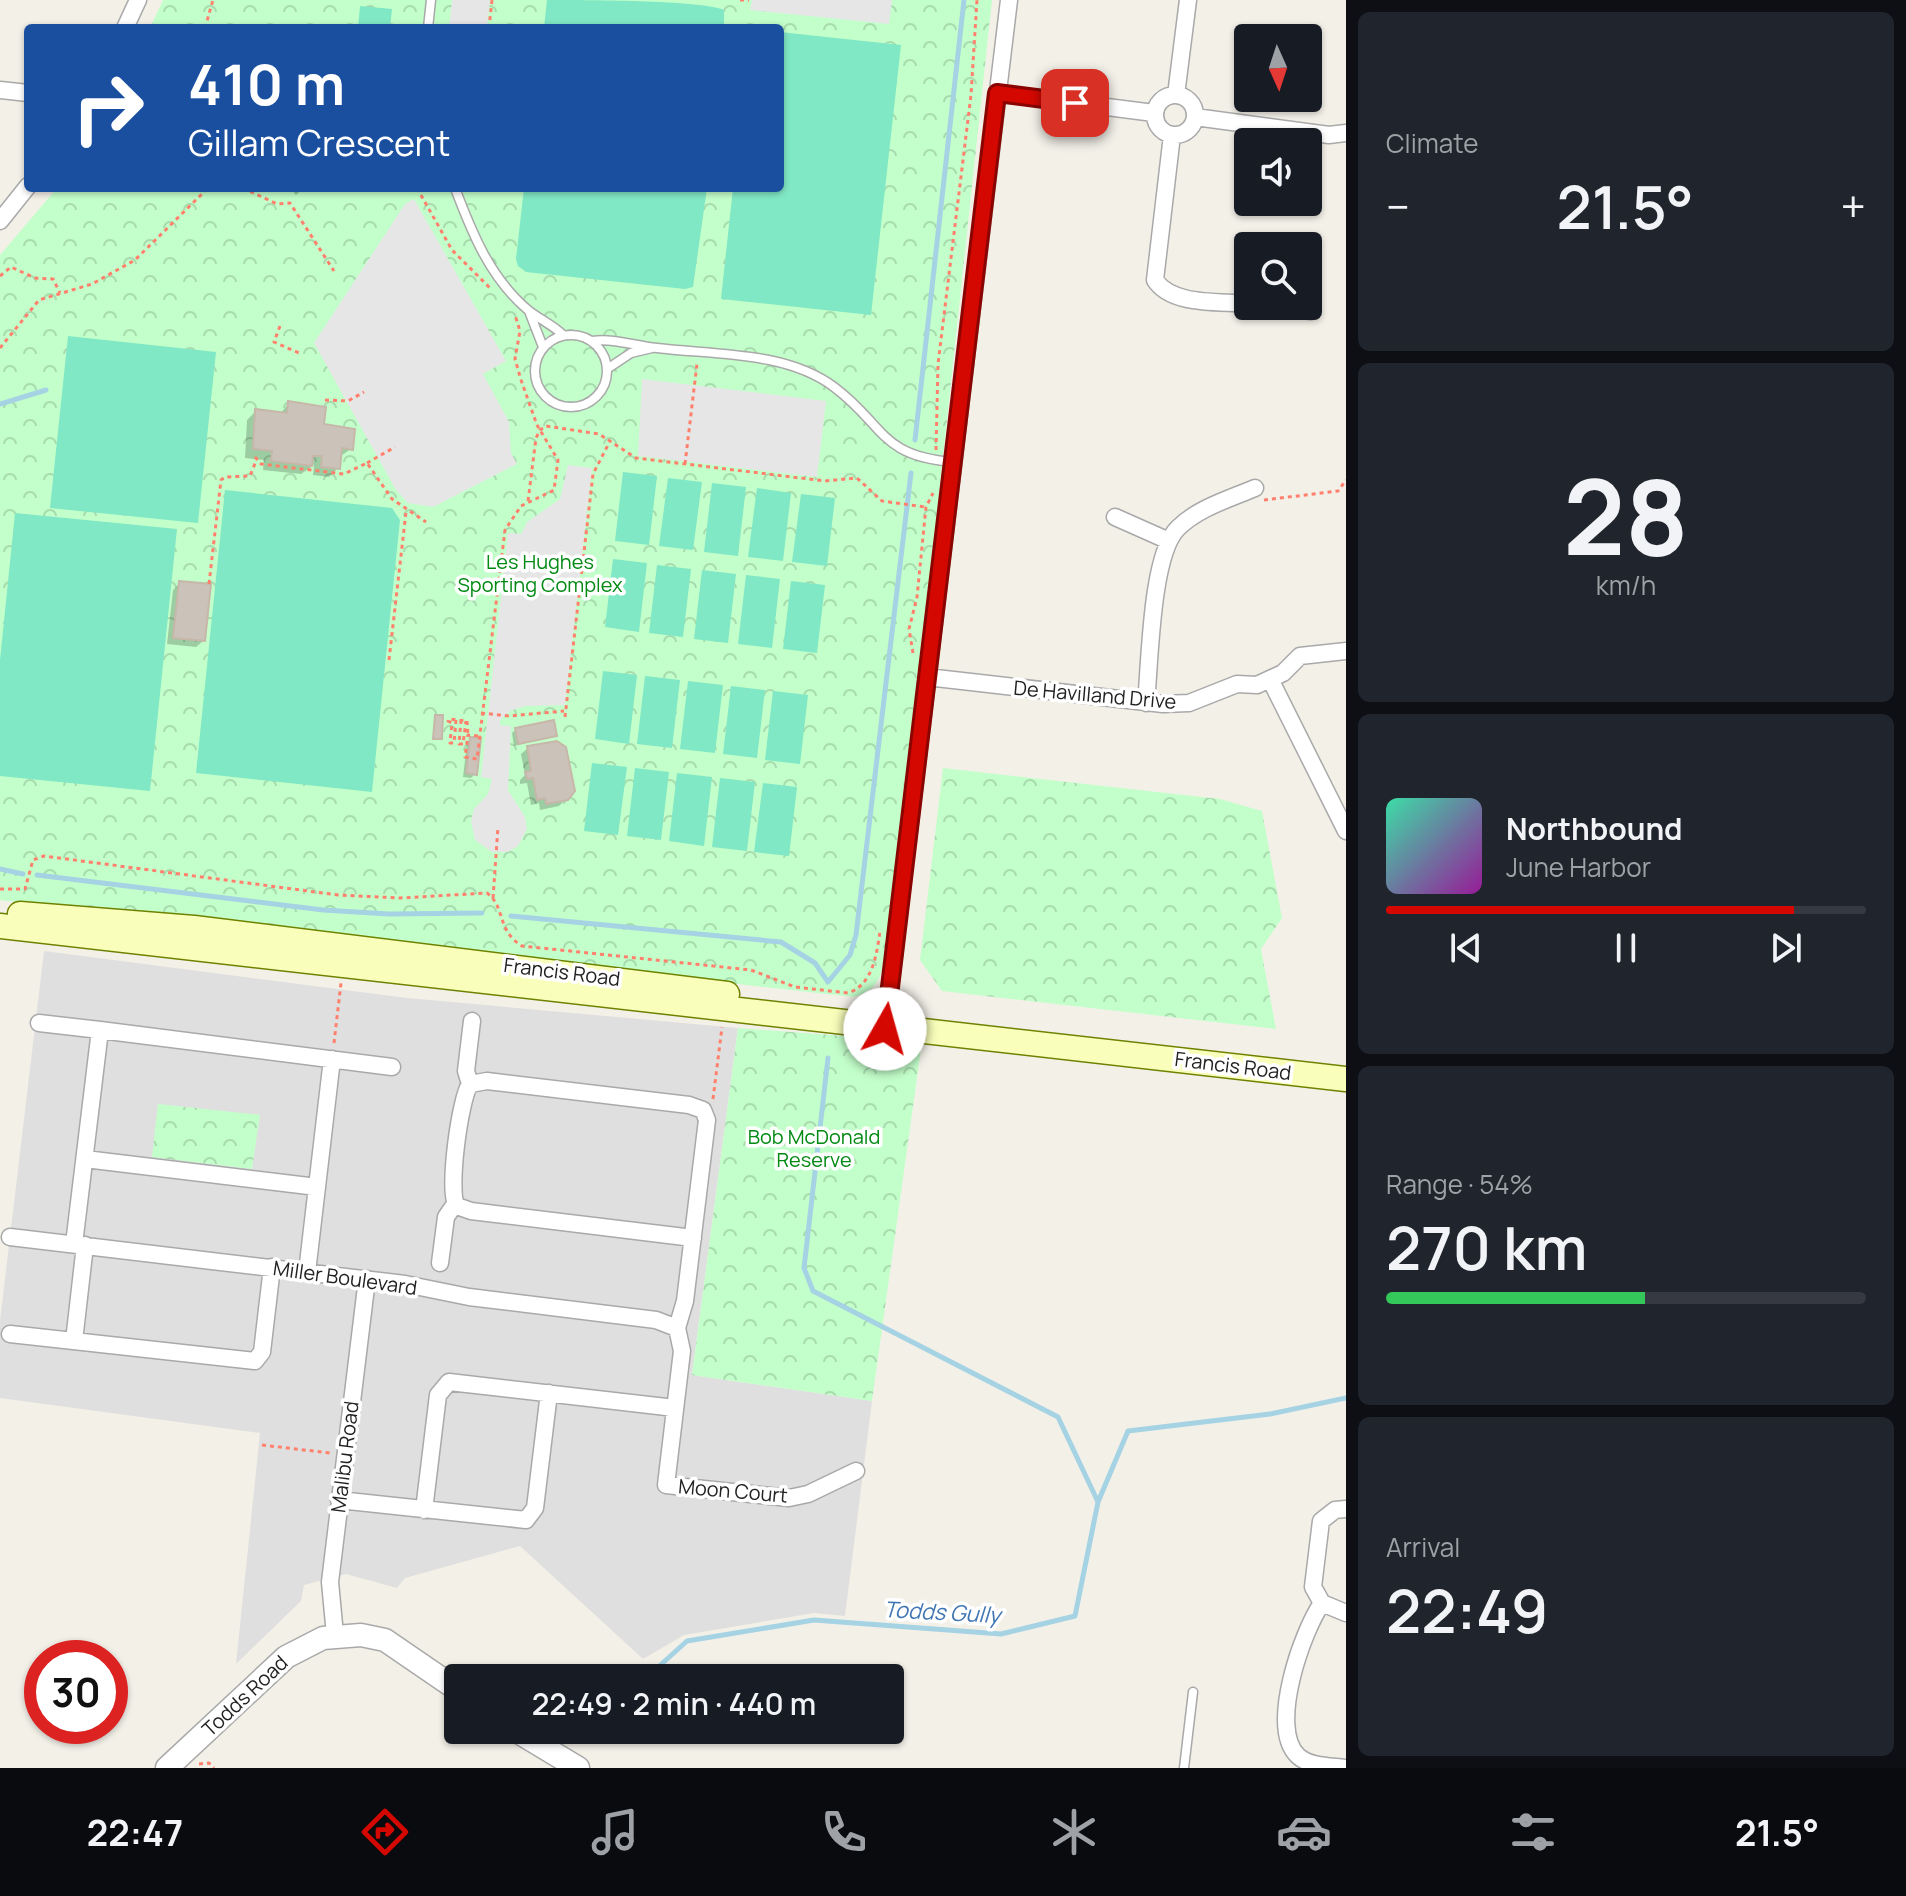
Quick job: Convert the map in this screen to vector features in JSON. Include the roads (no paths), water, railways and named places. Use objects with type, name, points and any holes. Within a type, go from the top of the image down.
[{"type":"main road","name":"Francis Road","points":[[0,913],[29,922],[886,1021],[995,1026],[1120,1052],[1346,1079]]},
{"type":"main road","name":"Francis Road","points":[[0,926],[29,922]]},
{"type":"street","points":[[127,24],[138,0]]},
{"type":"street","points":[[886,1021],[1009,0]]},
{"type":"street","points":[[1176,95],[1188,0]]},
{"type":"street","points":[[0,90],[24,93]]},
{"type":"street","points":[[997,93],[1154,113]]},
{"type":"street","points":[[1176,95],[1188,100],[1195,117],[1190,129],[1172,135],[1160,130],[1154,113],[1159,102],[1176,95]]},
{"type":"street","points":[[1195,117],[1329,135],[1346,133]]},
{"type":"street","points":[[1172,135],[1155,280],[1161,289],[1174,296],[1234,302]]},
{"type":"street","points":[[0,221],[24,191]]},
{"type":"street","points":[[1146,703],[1160,557],[1177,528],[1209,507],[1255,488]]},
{"type":"street","points":[[1115,517],[1169,541]]},
{"type":"street","name":"De Havilland Drive","points":[[927,677],[1146,703],[1189,703],[1237,684],[1257,685],[1283,673],[1300,656],[1346,651]]},
{"type":"street","points":[[1270,679],[1346,831]]},
{"type":"street","points":[[440,1263],[446,1217],[455,1204],[454,1172],[464,1098],[470,1084],[466,1071],[472,1021]]},
{"type":"street","points":[[39,1023],[392,1067]]},
{"type":"street","points":[[74,1341],[85,1159],[100,1030]]},
{"type":"street","points":[[307,1272],[332,1059]]},
{"type":"street","name":"Moon Court","points":[[470,1084],[487,1081],[693,1105],[705,1112],[685,1307],[677,1328],[682,1345],[666,1485],[789,1498],[808,1494],[835,1478],[856,1471]]},
{"type":"street","points":[[85,1159],[317,1187]]},
{"type":"street","points":[[455,1204],[471,1211],[693,1238]]},
{"type":"street","name":"Miller Boulevard","points":[[10,1237],[367,1279],[469,1297],[656,1320],[677,1328]]},
{"type":"street","points":[[10,1334],[255,1361],[262,1352],[272,1267]]},
{"type":"street","name":"Malibu Road","points":[[335,1635],[330,1582],[367,1279]]},
{"type":"street","points":[[424,1510],[438,1395],[442,1386],[457,1382],[675,1408]]},
{"type":"street","points":[[339,1500],[513,1521],[530,1518],[535,1508],[549,1393]]},
{"type":"street","points":[[1346,1509],[1327,1514],[1318,1530],[1313,1587],[1322,1603],[1346,1613]]},
{"type":"street","points":[[1322,1603],[1307,1628],[1290,1678],[1286,1732],[1294,1762],[1346,1768]]},
{"type":"street","name":"Todds Road","points":[[167,1768],[286,1657],[299,1647],[335,1635],[361,1635],[385,1640],[444,1680]]},
{"type":"street","points":[[538,1744],[578,1768]]},
{"type":"lane","points":[[428,24],[431,0]]},
{"type":"lane","points":[[457,192],[484,256],[529,311],[563,335],[592,341],[627,341],[652,348],[778,364],[819,378],[849,401],[895,447],[911,456],[954,463]]},
{"type":"lane","points":[[529,311],[543,347]]},
{"type":"lane","points":[[563,335],[543,347],[537,358],[535,377],[544,395],[561,405],[582,405],[592,400],[603,387],[607,369],[605,358],[592,341]]},
{"type":"lane","points":[[607,369],[631,353],[652,348]]},
{"type":"lane","points":[[1184,1768],[1193,1692]]},
{"type":"waterway","points":[[915,440],[964,0]]},
{"type":"waterway","points":[[0,404],[46,390]]},
{"type":"waterway","points":[[511,916],[781,942],[815,963],[828,982],[850,955],[856,935],[911,473]]},
{"type":"waterway","points":[[0,869],[23,874]]},
{"type":"waterway","points":[[37,875],[323,910],[389,914],[482,913]]},
{"type":"waterway","points":[[828,1058],[804,1268],[813,1291],[1058,1417],[1098,1502]]},
{"type":"waterway","name":"Todds Gully","points":[[662,1664],[687,1641],[814,1620],[1001,1634],[1075,1616],[1098,1502],[1128,1431],[1270,1414],[1346,1398]]},
{"type":"park label","name":"Les Hughes Sporting Complex","points":[[540,574]]},
{"type":"park label","name":"Bob McDonald Reserve","points":[[814,1148]]}]
